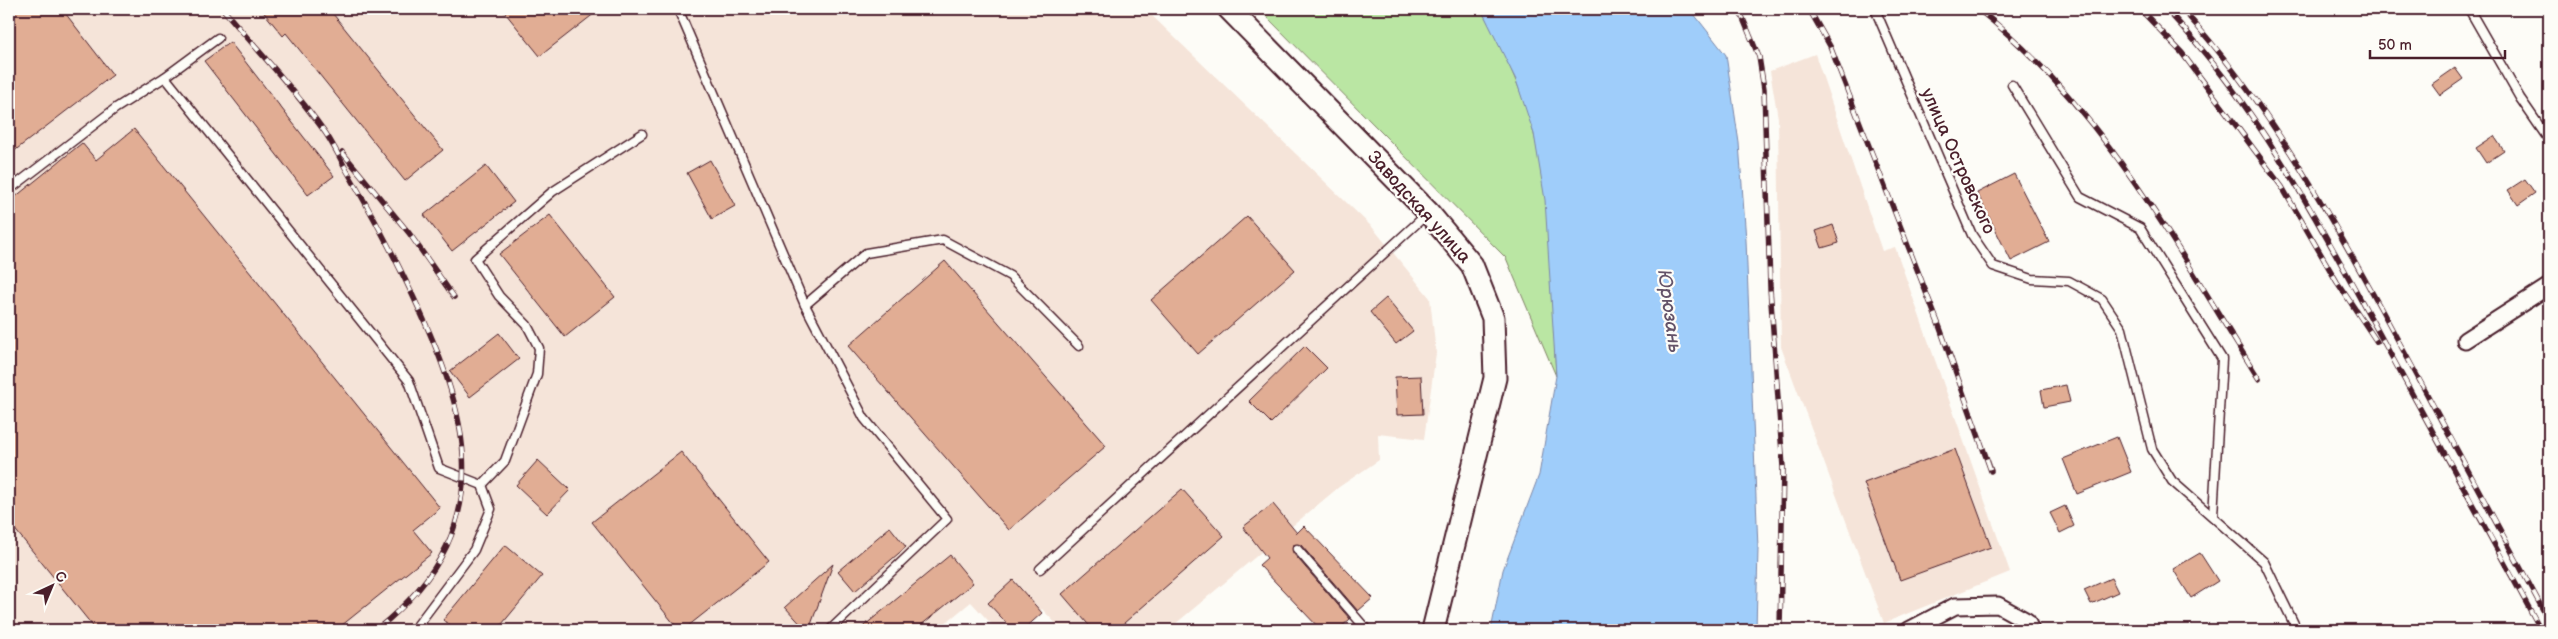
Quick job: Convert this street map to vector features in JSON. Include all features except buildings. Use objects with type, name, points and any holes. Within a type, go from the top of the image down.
[{"type":"street","name":"Заводская улица","points":[[1229,9],[1428,212],[1472,265],[1493,318],[1495,378],[1433,630]]},
{"type":"street","points":[[2465,340],[2549,286]]},
{"type":"street","points":[[1909,630],[1955,606],[1998,605],[2029,626]]},
{"type":"lane","points":[[678,9],[805,305],[864,418],[947,519],[830,630]]},
{"type":"lane","name":"улица Островского","points":[[1875,9],[1972,235],[1993,266],[2032,279],[2069,281],[2102,299],[2122,330],[2152,449],[2172,481],[2264,562],[2296,630]]},
{"type":"lane","points":[[2469,9],[2520,98],[2549,140]]},
{"type":"lane","points":[[9,190],[116,108],[165,77],[218,38]]},
{"type":"lane","points":[[165,77],[409,381],[439,468],[482,485],[491,509],[474,550],[414,630]]},
{"type":"lane","points":[[2012,85],[2080,197],[2140,228],[2222,358],[2213,516]]},
{"type":"lane","points":[[482,485],[505,461],[537,374],[538,348],[527,325],[499,296],[475,259],[552,192],[642,134]]},
{"type":"lane","points":[[1040,569],[1428,212]]},
{"type":"lane","points":[[805,305],[866,253],[943,240],[1010,276],[1079,346]]},
{"type":"lane","points":[[1297,549],[1366,630]]},
{"type":"shaded area","points":[[9,9],[1145,9],[1373,228],[1430,298],[1436,353],[1424,439],[1378,434],[1379,460],[1339,487],[1168,630],[1062,630],[1042,609],[1015,630],[997,630],[971,602],[937,630],[9,630]]},
{"type":"shaded area","points":[[1815,54],[1882,251],[1895,247],[2010,572],[1884,623],[1781,347],[1778,118],[1770,71]]},
{"type":"green space","points":[[1259,9],[1481,9],[1518,86],[1534,134],[1545,193],[1551,254],[1556,376],[1506,258]]},
{"type":"water","name":"Юрюзань","points":[[1481,9],[1690,9],[1726,55],[1739,143],[1746,240],[1758,549],[1756,630],[1491,630],[1503,570],[1539,475],[1556,376],[1545,200],[1534,134],[1516,80]]},
{"type":"railway","points":[[223,9],[298,97],[332,144],[387,242],[422,316],[442,364],[456,411],[463,458],[461,502],[447,546],[419,589],[376,630]]},
{"type":"railway","points":[[1739,9],[1759,57],[1764,89],[1770,288],[1783,467],[1780,630]]},
{"type":"railway","points":[[1809,9],[1830,46],[1940,328],[1991,471]]},
{"type":"railway","points":[[1978,9],[2022,47],[2062,89],[2099,134],[2134,181],[2259,379]]},
{"type":"railway","points":[[2140,9],[2182,53],[2282,187],[2337,282],[2377,342]]},
{"type":"railway","points":[[2166,9],[2201,48],[2233,89],[2317,220],[2541,630]]},
{"type":"railway","points":[[2182,9],[2214,45],[2271,123],[2347,246],[2549,621]]},
{"type":"railway","points":[[342,152],[409,233],[454,297]]}]
